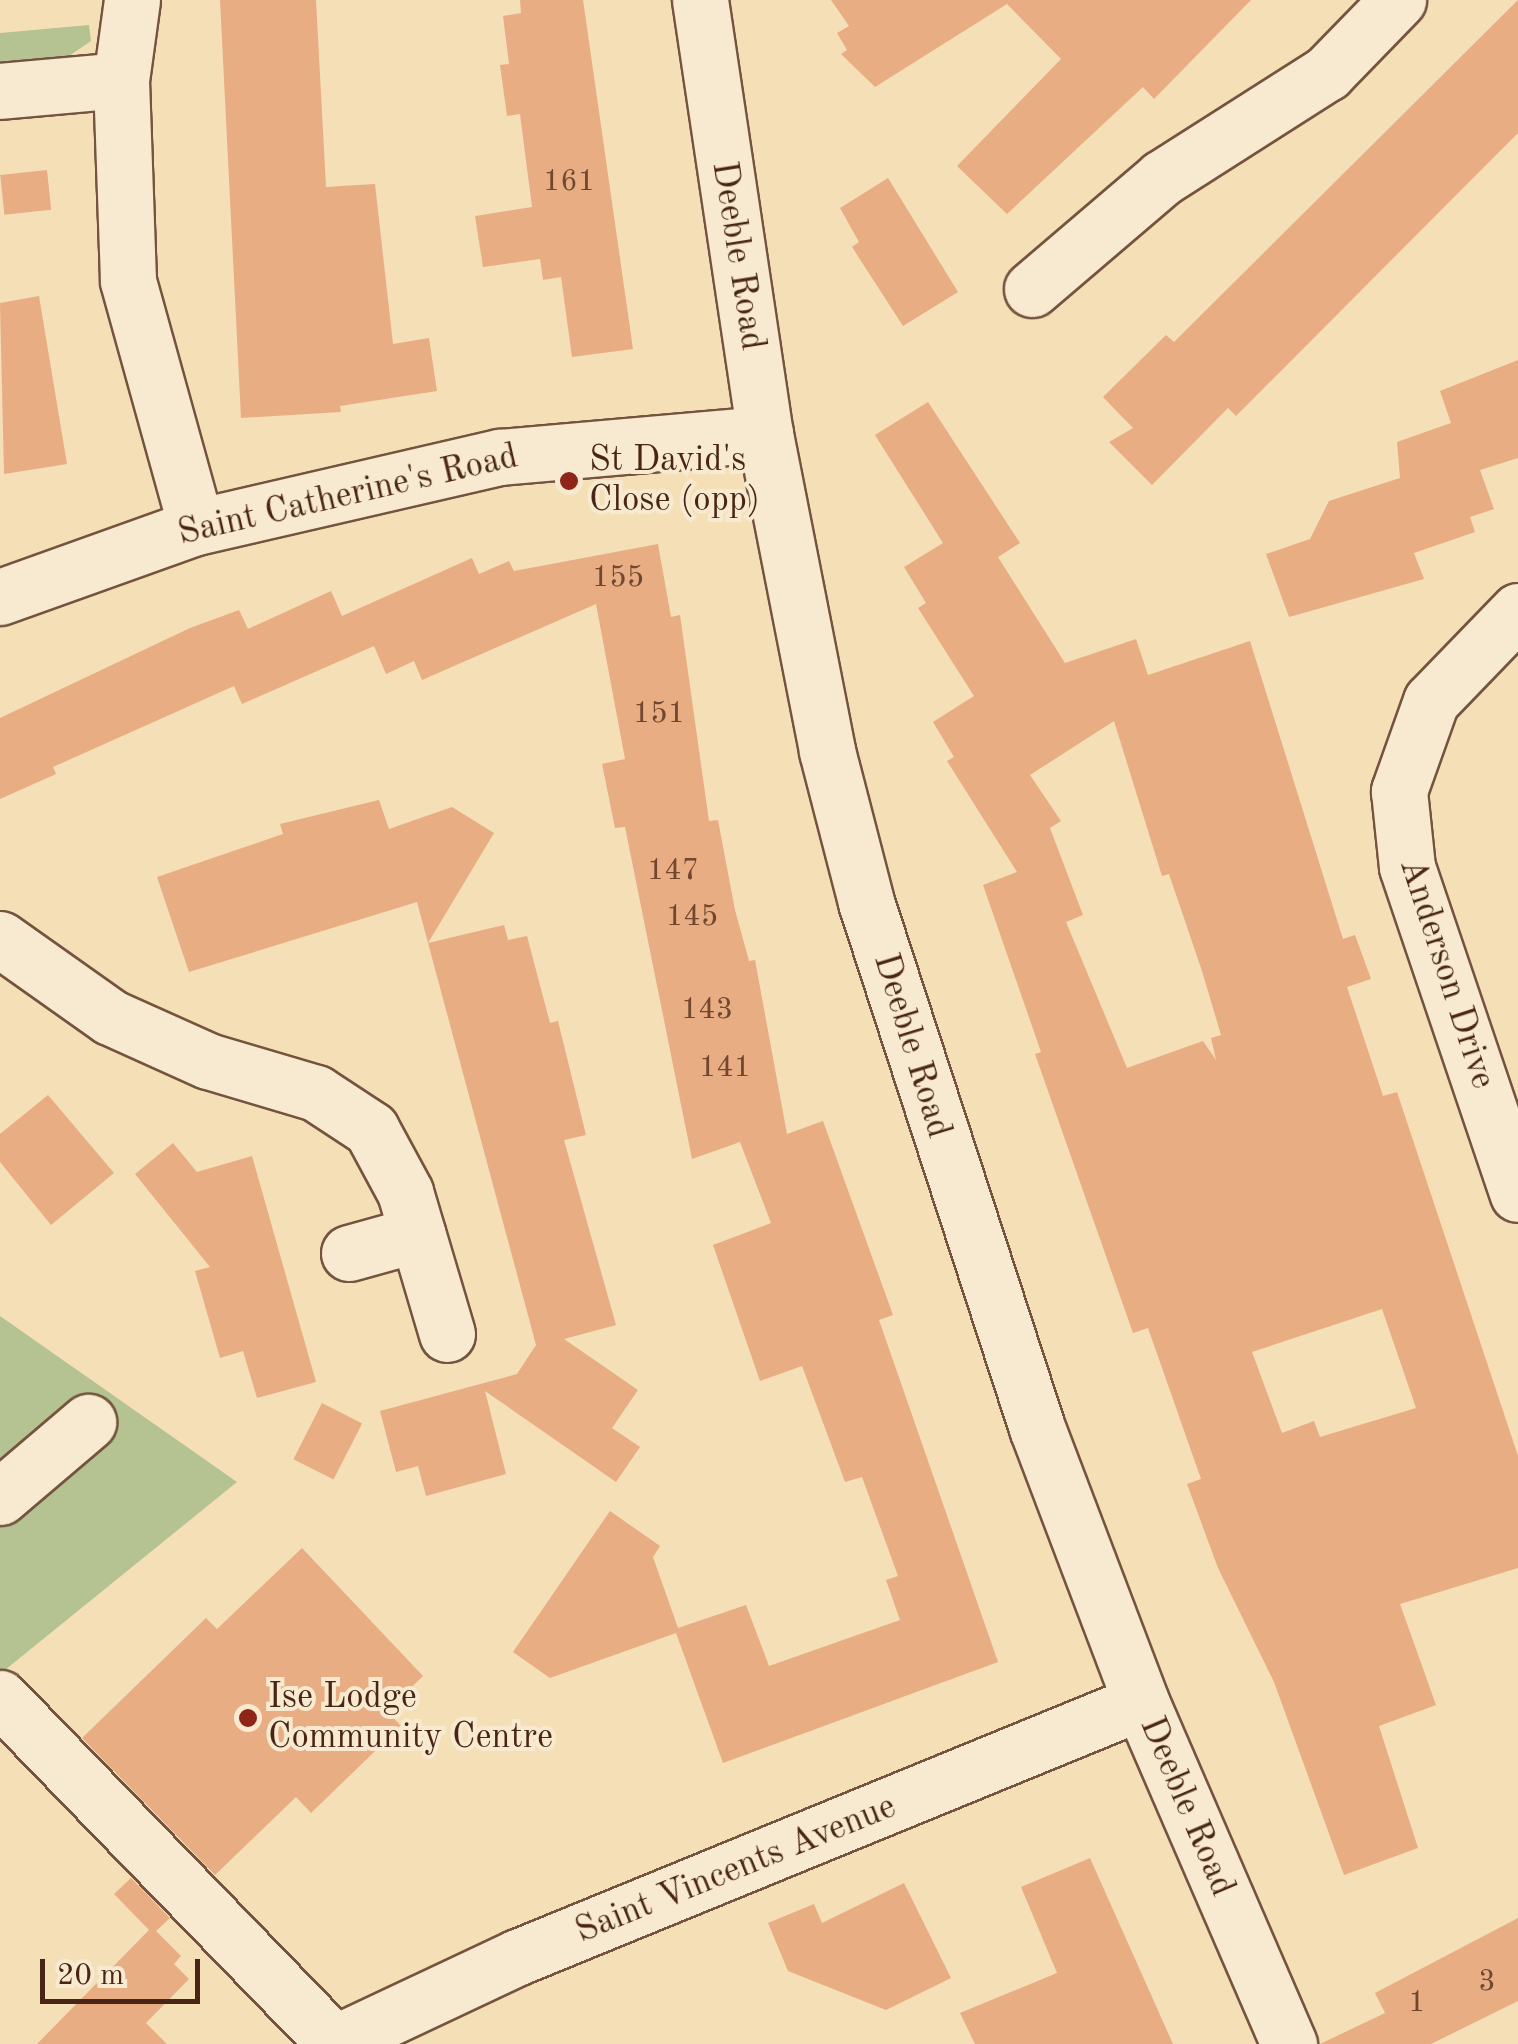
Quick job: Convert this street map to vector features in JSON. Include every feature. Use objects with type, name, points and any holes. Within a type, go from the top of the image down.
[{"type":"street","points":[[132,0],[121,80],[128,281],[196,527]]},
{"type":"street","name":"Deeble Road","points":[[700,0],[765,434],[827,751],[866,902],[1037,1428],[1141,1702],[1289,2044]]},
{"type":"street","points":[[1032,288],[1162,178],[1327,73],[1398,0]]},
{"type":"street","points":[[0,91],[121,80]]},
{"type":"street","name":"Saint Catherine's Road","points":[[0,596],[196,527],[500,457],[765,434]]},
{"type":"street","name":"Anderson Drive","points":[[1518,611],[1431,701],[1399,792],[1407,867],[1518,1194]]},
{"type":"street","points":[[0,940],[63,988],[159,1041],[282,1080],[344,1108],[391,1156],[447,1334]]},
{"type":"street","points":[[349,1253],[417,1234]]},
{"type":"street","points":[[0,1497],[88,1422]]},
{"type":"street","points":[[0,1698],[334,2044]]},
{"type":"street","name":"Saint Vincents Avenue","points":[[334,2044],[518,1957],[1141,1702]]},
{"type":"green space","points":[[89,25],[91,41],[69,56],[0,65],[0,33]]},
{"type":"green space","points":[[0,1316],[237,1482],[0,1674]]},
{"type":"building","points":[[220,0],[316,0],[326,187],[375,184],[393,344],[429,338],[437,391],[340,406],[341,412],[241,418]]},
{"type":"building","points":[[520,0],[583,0],[633,349],[572,357],[561,277],[543,280],[540,259],[483,267],[475,216],[532,207],[520,114],[507,116],[500,65],[509,64],[503,16],[521,13]]},
{"type":"building","points":[[831,0],[1251,0],[1154,99],[1143,87],[1007,214],[957,166],[1061,59],[1007,4],[875,87],[841,54],[847,50],[837,33],[849,26]]},
{"type":"building","points":[[1518,0],[1518,133],[1236,416],[1228,408],[1152,485],[1109,442],[1133,428],[1103,397],[1166,335],[1174,342]]},
{"type":"building","points":[[47,170],[51,210],[4,215],[0,175]]},
{"type":"building","points":[[888,178],[958,292],[903,326],[852,247],[859,242],[840,208]]},
{"type":"building","points":[[39,296],[67,464],[4,474],[0,303]]},
{"type":"building","points":[[1518,360],[1518,458],[1480,470],[1494,509],[1470,517],[1475,532],[1414,553],[1424,579],[1289,617],[1266,554],[1310,539],[1329,501],[1400,478],[1397,442],[1451,423],[1440,391]]},
{"type":"building","points":[[928,402],[1020,543],[998,557],[1065,663],[1136,639],[1148,675],[1250,641],[1343,939],[1355,935],[1371,979],[1347,987],[1383,1096],[1397,1092],[1518,1456],[1518,1568],[1400,1604],[1436,1705],[1379,1726],[1418,1848],[1344,1875],[1274,1682],[1218,1568],[1187,1484],[1201,1479],[1148,1328],[1133,1333],[1035,1054],[1041,1052],[983,885],[1017,872],[947,761],[954,757],[933,722],[974,696],[918,608],[926,603],[904,567],[943,543],[875,435]],"holes":[[[1114,721],[1162,876],[1169,874],[1202,971],[1221,1035],[1211,1038],[1216,1060],[1203,1041],[1127,1068],[1066,922],[1083,915],[1050,828],[1061,821],[1030,775]],[[1382,1309],[1416,1408],[1320,1437],[1314,1421],[1282,1433],[1252,1352]]]},
{"type":"building","points":[[658,544],[671,617],[680,615],[709,821],[718,820],[735,910],[749,961],[755,960],[787,1134],[823,1121],[893,1315],[879,1320],[998,1662],[723,1763],[676,1633],[550,1678],[513,1652],[610,1511],[660,1546],[653,1557],[678,1628],[746,1605],[769,1666],[900,1620],[886,1580],[898,1576],[862,1477],[845,1482],[802,1366],[760,1381],[713,1245],[771,1223],[740,1142],[692,1159],[625,827],[615,828],[602,764],[625,759],[596,604],[422,680],[414,661],[386,674],[374,646],[242,704],[234,686],[53,767],[56,774],[0,799],[0,718],[190,628],[239,610],[248,629],[331,591],[342,616],[472,558],[479,574],[509,561],[514,571]]},
{"type":"building","points":[[379,800],[389,829],[452,807],[494,833],[428,943],[417,902],[189,972],[157,877],[283,834],[280,824]]},
{"type":"building","points":[[504,925],[508,940],[527,936],[550,1023],[558,1021],[586,1135],[564,1140],[616,1325],[564,1339],[638,1390],[612,1428],[640,1447],[616,1482],[485,1391],[506,1474],[426,1496],[418,1466],[396,1472],[380,1411],[517,1374],[536,1345],[428,943]]},
{"type":"building","points":[[48,1095],[114,1173],[51,1225],[0,1162],[0,1134]]},
{"type":"building","points":[[173,1143],[197,1172],[252,1156],[316,1382],[257,1398],[243,1351],[220,1358],[195,1271],[210,1267],[135,1174]]},
{"type":"building","points":[[322,1403],[362,1423],[333,1480],[293,1459]]},
{"type":"building","name":"Ise Lodge Community Centre","points":[[302,1548],[423,1676],[387,1711],[401,1726],[311,1813],[296,1797],[215,1875],[82,1738],[206,1618],[217,1629]]},
{"type":"building","points":[[1090,1858],[1173,2044],[975,2044],[960,2013],[1057,1973],[1021,1887]]},
{"type":"building","points":[[131,1878],[170,1918],[156,1931],[181,1956],[174,1964],[189,1979],[146,2023],[167,2044],[37,2044],[149,1930],[114,1894]]},
{"type":"building","points":[[904,1883],[951,1978],[886,2010],[788,1971],[768,1923],[814,1904],[822,1923]]},
{"type":"building","points":[[1518,1918],[1518,2001],[1431,2044],[1320,2044],[1385,2013],[1375,1993]]},
{"type":"place","name":"St David's Close (opp)","points":[[569,481]]},
{"type":"place","name":"Ise Lodge Community Centre","points":[[248,1718]]}]
